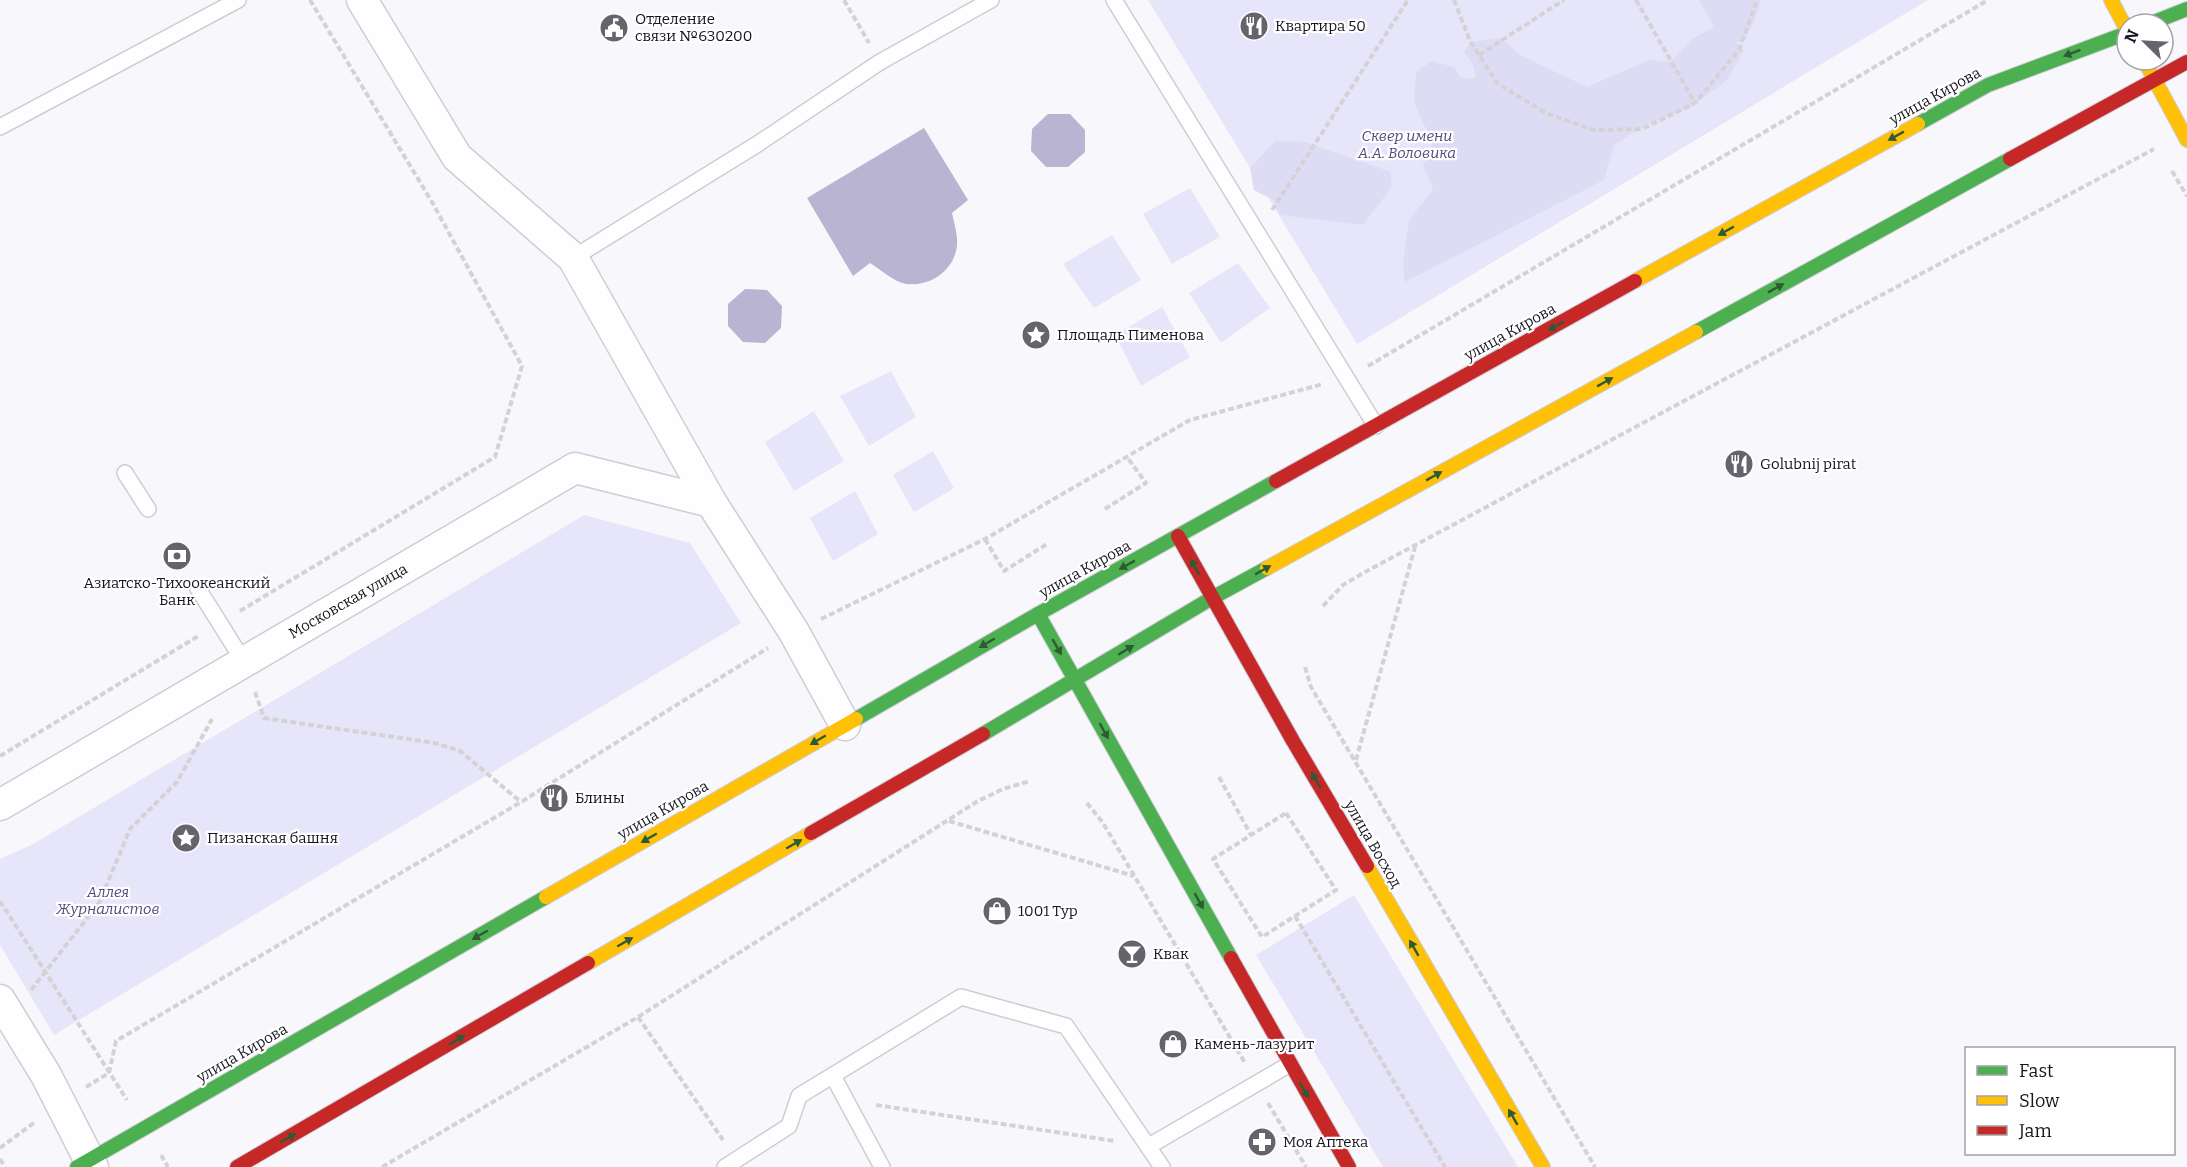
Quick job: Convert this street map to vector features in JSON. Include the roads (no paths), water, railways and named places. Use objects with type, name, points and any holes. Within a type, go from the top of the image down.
[{"type":"main road","name":"улица Кирова","points":[[86,1165],[1038,614],[1988,85],[2115,36]]},
{"type":"main road","points":[[237,1167],[1212,598],[2187,62]]},
{"type":"main road","points":[[2151,72],[2187,140]]},
{"type":"main road","name":"улица Восход","points":[[1178,536],[1293,741],[1543,1167]]},
{"type":"main road","points":[[1038,614],[1349,1167]]},
{"type":"street","points":[[362,0],[457,157],[573,258],[711,502],[794,632],[845,725]]},
{"type":"street","name":"Московская улица","points":[[0,805],[575,468],[711,502]]},
{"type":"street","points":[[5,1008],[46,1075],[86,1165]]},
{"type":"lane","points":[[0,127],[238,0]]},
{"type":"lane","points":[[573,258],[756,145],[880,62],[991,0]]},
{"type":"lane","points":[[1114,0],[1376,426]]},
{"type":"lane","points":[[125,473],[148,509]]},
{"type":"lane","points":[[197,587],[244,662]]},
{"type":"lane","points":[[731,1163],[789,1126],[799,1096],[962,996],[1066,1026],[1162,1167]]},
{"type":"lane","points":[[1149,1146],[1290,1064]]},
{"type":"lane","points":[[832,1076],[882,1167]]},
{"type":"place","name":"Квартира 50","points":[[1254,26]]},
{"type":"place","name":"Отделение связи №630200","points":[[614,28]]},
{"type":"place","name":"Площадь Пименова","points":[[1036,335]]},
{"type":"place","name":"Golubnij pirat","points":[[1739,464]]},
{"type":"place","name":"Азиатско-Тихоокеанский Банк","points":[[177,556]]},
{"type":"place","name":"Блины","points":[[554,798]]},
{"type":"place","name":"Пизанская башня","points":[[186,838]]},
{"type":"place","name":"1001 Тур","points":[[997,911]]},
{"type":"place","name":"Квак","points":[[1132,954]]},
{"type":"place","name":"Камень-лазурит","points":[[1173,1044]]},
{"type":"place","name":"Моя Аптека","points":[[1262,1142]]},
{"type":"park label","name":"Cквер имени А.А. Воловика","points":[[1407,144]]},
{"type":"park label","name":"Аллея Журналистов","points":[[108,900]]}]
